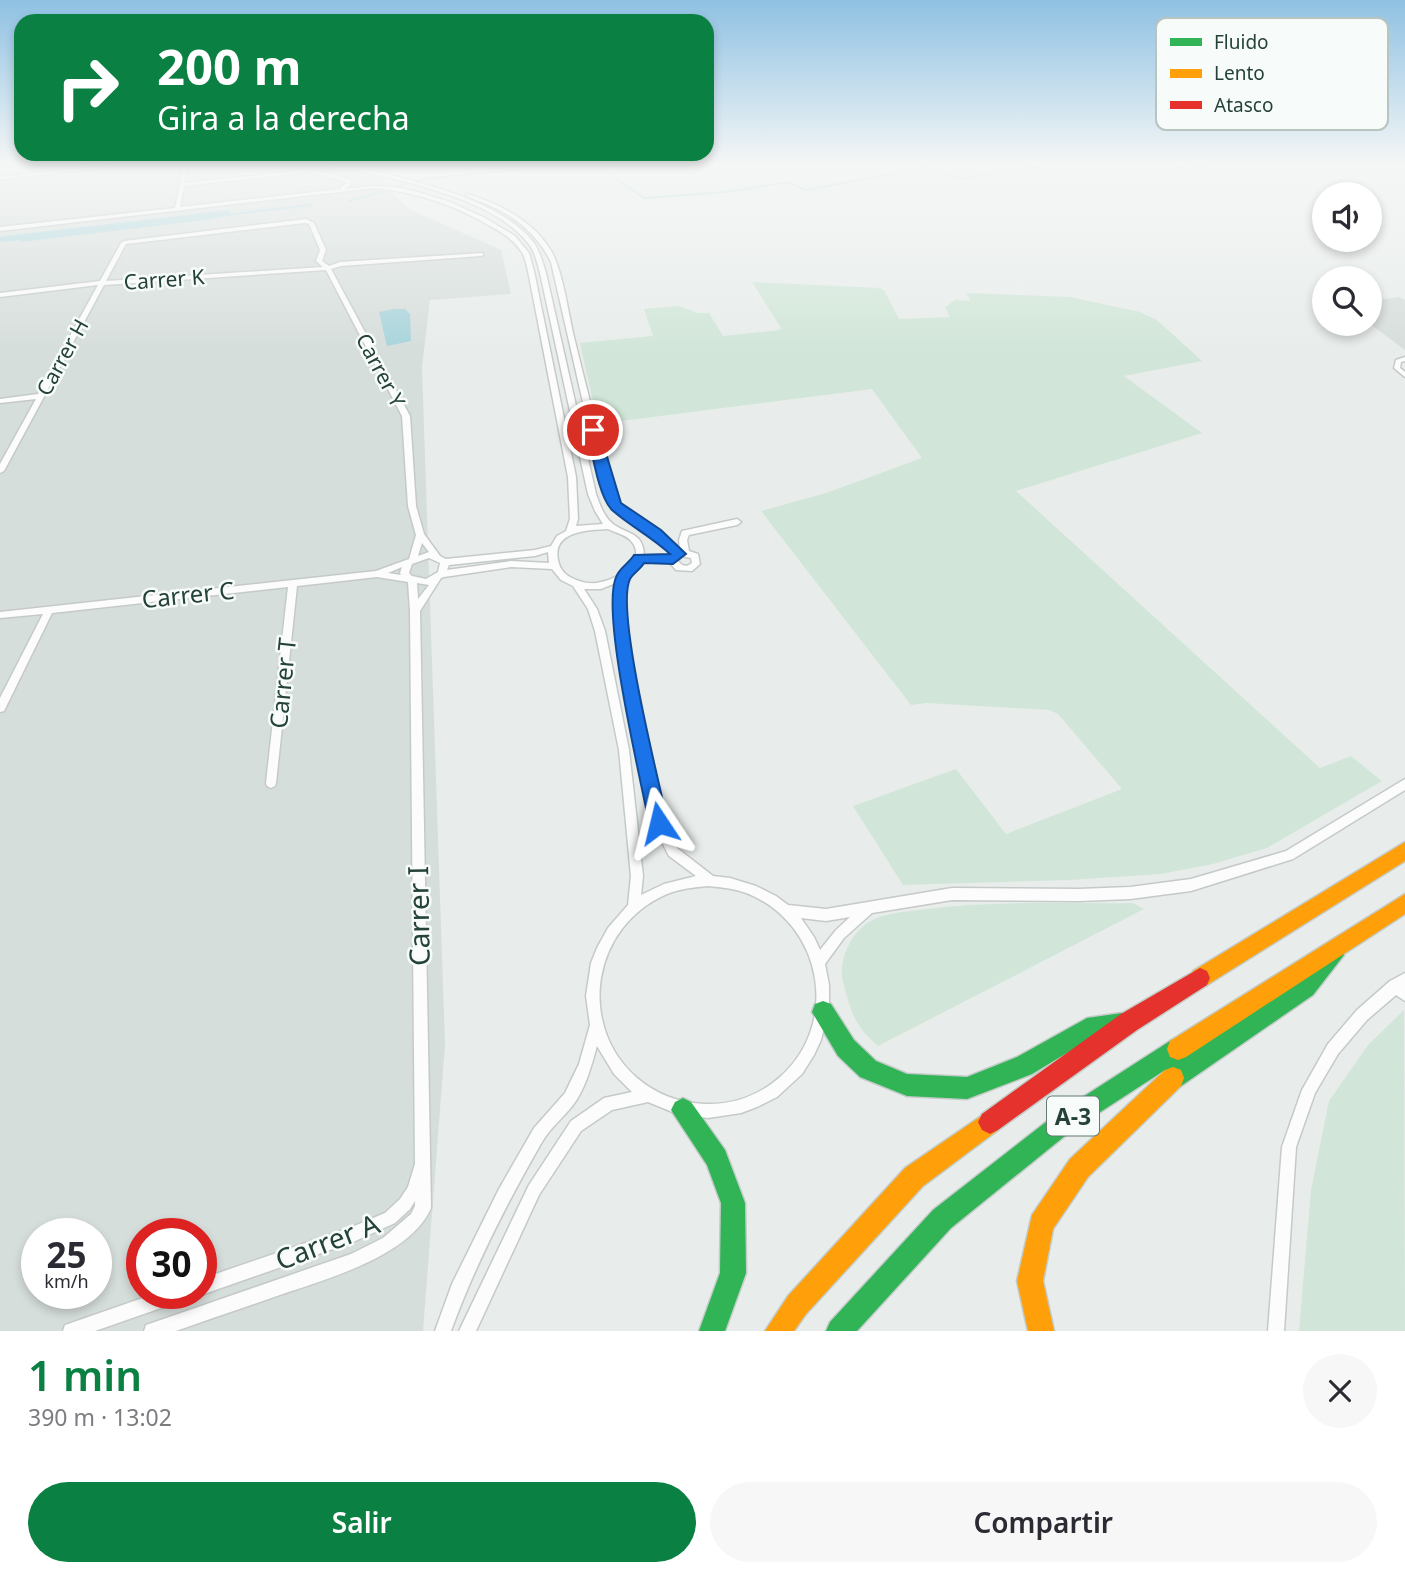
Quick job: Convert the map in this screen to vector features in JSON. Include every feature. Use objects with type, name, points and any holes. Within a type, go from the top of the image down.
[{"type":"highway","name":"A-3","points":[[778,1331],[797,1305],[914,1177],[1129,1022],[1405,851]]},
{"type":"highway","name":"A-3","points":[[839,1331],[942,1219],[1063,1123],[1405,903]]},
{"type":"highway","points":[[1041,1331],[1030,1281],[1041,1224],[1079,1168],[1163,1085],[1306,988],[1342,945]]},
{"type":"highway","points":[[823,1012],[846,1048],[868,1069],[907,1085],[967,1088],[1024,1066],[1087,1029],[1129,1022]]},
{"type":"highway","points":[[682,1110],[717,1158],[733,1203],[733,1273],[712,1331]]},
{"type":"street","points":[[0,229],[24,226]]},
{"type":"street","name":"Carrer H","points":[[0,471],[124,243],[264,226]]},
{"type":"street","name":"Carrer Y","points":[[312,226],[323,250],[319,261],[328,268],[406,416],[412,506],[420,535],[445,562]]},
{"type":"street","points":[[495,226],[516,240]]},
{"type":"street","points":[[499,226],[516,240],[526,253],[531,271],[572,477],[574,519],[570,533]]},
{"type":"street","points":[[513,226],[530,243],[543,273],[597,509],[610,526],[634,538],[639,548],[635,567],[610,583],[576,583],[559,576],[552,566],[550,554],[558,540],[570,533],[595,526],[610,526]]},
{"type":"street","points":[[527,226],[542,238],[554,262],[611,498],[616,506],[657,533],[679,556]]},
{"type":"street","name":"Carrer K","points":[[0,295],[102,283],[328,268],[340,264],[481,254]]},
{"type":"street","points":[[1401,360],[1397,368],[1405,375]]},
{"type":"street","points":[[0,401],[41,396]]},
{"type":"street","points":[[679,556],[685,533],[737,522]]},
{"type":"street","points":[[411,561],[420,535]]},
{"type":"street","points":[[415,611],[440,575],[445,562],[535,553],[554,548]]},
{"type":"street","name":"Carrer C","points":[[0,615],[377,574],[436,555]]},
{"type":"street","points":[[639,558],[679,556]]},
{"type":"street","name":"Carrer I","points":[[152,1331],[355,1261],[388,1243],[416,1219],[423,1208],[415,611],[410,580],[404,573],[411,561]]},
{"type":"street","name":"Carrer C","points":[[377,574],[427,582],[440,575],[512,564],[552,566]]},
{"type":"street","points":[[623,576],[619,603],[622,641],[659,823],[673,852],[709,879]]},
{"type":"street","name":"Carrer T","points":[[271,782],[293,583]]},
{"type":"street","points":[[576,583],[592,610],[600,631],[624,750],[637,876],[634,906]]},
{"type":"street","points":[[0,708],[49,610]]},
{"type":"street","points":[[788,911],[826,915],[952,894],[1079,895],[1130,893],[1191,885],[1289,855],[1405,784]]},
{"type":"street","points":[[443,1331],[458,1290],[504,1194],[539,1133],[569,1098],[585,1065],[596,1027],[593,981],[607,939],[634,906],[669,885],[709,879],[751,887],[788,911],[807,934],[819,962],[823,1012],[808,1056],[776,1091],[731,1111],[682,1110],[647,1096],[615,1066],[596,1027]]},
{"type":"street","points":[[819,962],[840,934],[869,909]]},
{"type":"street","points":[[1276,1331],[1289,1147],[1309,1090],[1333,1049],[1362,1015],[1402,987]]},
{"type":"street","points":[[467,1331],[534,1190],[576,1126],[609,1103],[647,1096]]},
{"type":"street","name":"Carrer A","points":[[217,1281],[353,1234],[390,1218],[405,1204],[414,1190],[422,1162]]},
{"type":"street","points":[[71,1331],[135,1309]]},
{"type":"shaded area","points":[[0,226],[447,226],[501,250],[511,294],[430,300],[422,367],[445,1044],[423,1331],[0,1331]]},
{"type":"shaded area","points":[[1399,297],[1405,300],[1405,350],[1382,333],[1382,299]]},
{"type":"green space","points":[[752,282],[879,288],[884,290],[899,319],[950,317],[945,307],[955,300],[971,301],[966,293],[1070,297],[1140,312],[1157,320],[1202,361],[1124,376],[1202,433],[1016,491],[1320,768],[1351,756],[1382,781],[1267,848],[1213,864],[1161,874],[903,885],[853,806],[956,769],[1006,834],[1122,789],[1058,714],[1049,710],[926,703],[911,705],[761,511],[826,493],[922,458],[872,389],[598,424],[580,343],[653,336],[644,309],[678,306],[698,313],[709,313],[723,336],[780,330]]},
{"type":"green space","points":[[1133,903],[1144,909],[878,1046],[858,1025],[851,1010],[843,982],[844,957],[856,933],[869,922],[881,917],[907,911],[973,905]]},
{"type":"green space","points":[[1404,1010],[1405,1331],[1299,1331],[1311,1190],[1329,1101],[1368,1045]]},
{"type":"water","points":[[91,226],[154,226],[21,242],[0,242],[0,237]]},
{"type":"water","points":[[405,309],[410,314],[411,341],[387,346],[379,312]]},
{"type":"traffic: fast","points":[[1173,1078],[1306,988],[1334,955]]},
{"type":"traffic: fast","points":[[823,1012],[846,1048],[868,1069],[907,1085],[967,1088],[1024,1066],[1087,1029],[1122,1024]]},
{"type":"traffic: fast","points":[[839,1331],[942,1219],[1063,1123],[1178,1049]]},
{"type":"traffic: fast","points":[[683,1110],[717,1158],[733,1203],[733,1273],[712,1331]]},
{"type":"traffic: slow","points":[[1200,978],[1405,851]]},
{"type":"traffic: slow","points":[[1178,1049],[1405,903]]},
{"type":"traffic: slow","points":[[1041,1331],[1030,1281],[1041,1224],[1079,1168],[1173,1078]]},
{"type":"traffic: slow","points":[[778,1331],[797,1305],[914,1177],[990,1122]]},
{"type":"traffic: jam","points":[[990,1122],[1129,1022],[1200,978]]},
{"type":"route","points":[[593,430],[611,498],[616,506],[657,533],[678,554],[673,559],[639,558],[635,567],[623,576],[619,603],[622,641],[659,823]]}]
